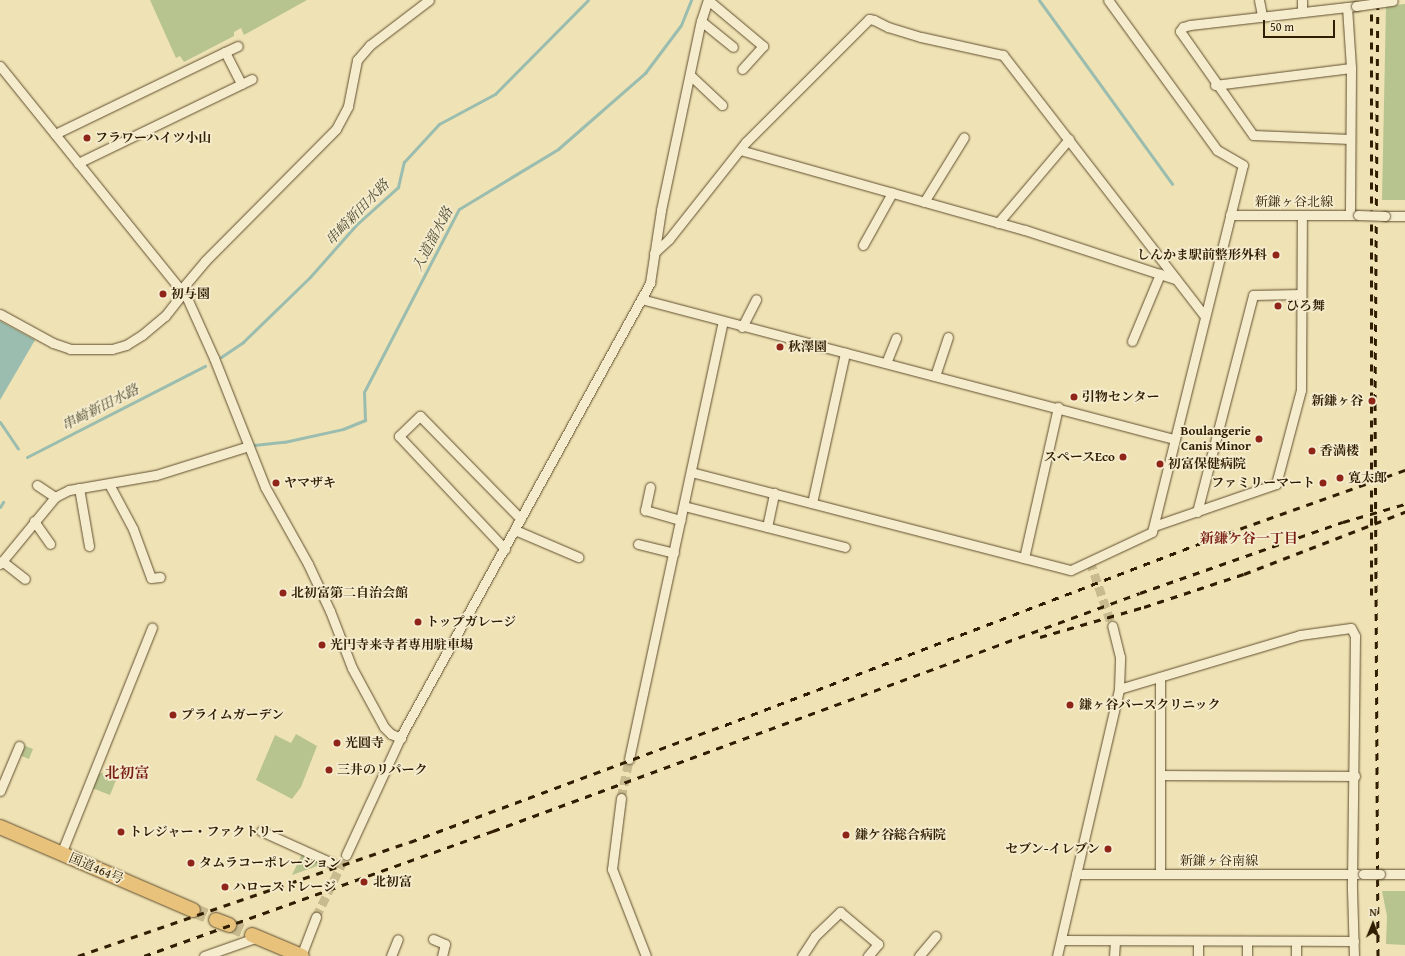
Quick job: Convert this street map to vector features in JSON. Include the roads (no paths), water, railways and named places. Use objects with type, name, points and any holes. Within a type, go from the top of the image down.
[{"type":"highway","name":"国道464号","points":[[0,828],[193,910]]},
{"type":"highway","points":[[255,936],[302,956]]},
{"type":"street","points":[[0,314],[53,343],[70,349],[112,349],[126,345],[142,335],[165,316],[205,261],[336,129],[348,106],[357,60],[370,45],[429,0]]},
{"type":"street","points":[[346,855],[401,738],[650,283],[661,210],[701,21],[708,0],[763,46],[742,69]]},
{"type":"street","points":[[691,472],[1071,570],[1152,532],[1243,165],[1217,150],[1108,0]]},
{"type":"street","points":[[1259,0],[1262,16]]},
{"type":"street","points":[[1302,0],[1302,11]]},
{"type":"street","points":[[1350,139],[1253,135],[1215,84],[1180,31],[1183,27],[1190,25],[1352,4],[1396,0]]},
{"type":"street","points":[[1352,4],[1350,139],[1354,215]]},
{"type":"street","points":[[654,253],[669,239],[740,150],[800,86],[870,19],[921,37],[1003,55],[1205,316]]},
{"type":"street","points":[[701,21],[733,47]]},
{"type":"street","points":[[55,134],[238,46]]},
{"type":"street","points":[[225,52],[241,84]]},
{"type":"street","points":[[0,66],[182,292],[204,333],[265,487],[311,570],[330,611],[352,668],[372,708],[384,727],[391,734],[401,738]]},
{"type":"street","points":[[1215,84],[1351,68]]},
{"type":"street","points":[[690,75],[722,105]]},
{"type":"street","points":[[78,163],[252,79]]},
{"type":"street","points":[[924,202],[964,137]]},
{"type":"street","points":[[998,222],[1069,139]]},
{"type":"street","points":[[740,150],[998,222],[1176,279]]},
{"type":"street","points":[[863,245],[892,193]]},
{"type":"street","name":"新鎌ヶ谷北線","points":[[1230,215],[1405,216]]},
{"type":"street","points":[[1154,526],[1276,484],[1302,390],[1302,215]]},
{"type":"street","points":[[1132,340],[1160,274]]},
{"type":"street","points":[[1197,512],[1253,295],[1301,294]]},
{"type":"street","points":[[641,299],[742,327],[1058,407],[1174,439]]},
{"type":"street","points":[[742,327],[756,300]]},
{"type":"street","points":[[629,759],[723,322]]},
{"type":"street","points":[[935,376],[948,337]]},
{"type":"street","points":[[886,363],[896,338]]},
{"type":"street","points":[[812,503],[845,353]]},
{"type":"street","points":[[1024,558],[1058,407]]},
{"type":"street","points":[[505,549],[399,436],[420,416],[521,519]]},
{"type":"street","points":[[25,579],[1,563],[55,497],[78,488],[156,475],[249,446]]},
{"type":"street","points":[[109,484],[133,529],[151,578],[160,577]]},
{"type":"street","points":[[36,485],[55,497]]},
{"type":"street","points":[[650,487],[645,510],[681,520]]},
{"type":"street","points":[[78,488],[90,546]]},
{"type":"street","points":[[767,527],[774,493]]},
{"type":"street","points":[[684,506],[845,547]]},
{"type":"street","points":[[34,521],[50,544]]},
{"type":"street","points":[[516,530],[578,557]]},
{"type":"street","points":[[638,544],[674,553]]},
{"type":"street","points":[[1057,956],[1119,689],[1120,656],[1112,626]]},
{"type":"street","points":[[61,854],[152,628]]},
{"type":"street","points":[[1119,689],[1300,635],[1351,628],[1355,636],[1353,874],[1354,956]]},
{"type":"street","points":[[1160,677],[1160,874]]},
{"type":"street","points":[[0,791],[19,746]]},
{"type":"street","points":[[1160,775],[1355,776]]},
{"type":"street","points":[[621,798],[612,869],[646,956]]},
{"type":"street","points":[[261,831],[332,863]]},
{"type":"street","name":"新鎌ヶ谷南線","points":[[1076,874],[1405,874]]},
{"type":"street","points":[[802,956],[815,936],[840,912],[878,944],[868,956]]},
{"type":"street","points":[[302,956],[316,917]]},
{"type":"street","points":[[204,956],[255,936]]},
{"type":"street","points":[[919,956],[936,936]]},
{"type":"street","points":[[392,956],[398,939]]},
{"type":"street","points":[[433,939],[445,944],[442,956]]},
{"type":"street","points":[[1061,940],[1354,941]]},
{"type":"street","points":[[1114,956],[1115,941]]},
{"type":"street","points":[[1198,941],[1198,956]]},
{"type":"street","points":[[1247,941],[1247,956]]},
{"type":"street","points":[[1296,942],[1296,956]]},
{"type":"waterway","name":"串崎新田水路","points":[[221,357],[243,342],[310,277],[356,225],[398,187],[404,162],[439,124],[495,94],[588,0]]},
{"type":"waterway","name":"入道溜水路","points":[[254,445],[284,442],[343,429],[365,420],[364,392],[459,209],[558,149],[645,73],[681,25],[691,0]]},
{"type":"waterway","points":[[1039,0],[1172,184]]},
{"type":"waterway","name":"串崎新田水路","points":[[27,457],[205,366]]},
{"type":"waterway","name":"串崎新田水路","points":[[0,422],[18,449]]},
{"type":"waterway","points":[[0,507],[3,502]]},
{"type":"tunnel","points":[[1090,561],[1112,626]]},
{"type":"tunnel","points":[[621,798],[629,759]]},
{"type":"tunnel","points":[[316,917],[346,855]]},
{"type":"tunnel","points":[[193,910],[216,920]]},
{"type":"tunnel","points":[[229,925],[252,935]]},
{"type":"railway","points":[[1371,0],[1371,600]]},
{"type":"railway","points":[[1378,0],[1375,401],[1378,956]]},
{"type":"railway","points":[[78,956],[410,842],[725,725],[1214,538],[1405,470]]},
{"type":"railway","points":[[144,956],[493,831],[1140,593],[1343,522],[1405,504]]},
{"type":"railway","points":[[1040,637],[1144,607],[1244,574],[1405,512]]},
{"type":"place","name":"フラワーハイツ小山","points":[[87,138]]},
{"type":"place","name":"しんかま駅前整形外科","points":[[1276,255]]},
{"type":"place","name":"初与園","points":[[163,294]]},
{"type":"place","name":"ひろ舞","points":[[1278,306]]},
{"type":"place","name":"秋澤園","points":[[780,347]]},
{"type":"place","name":"引物センター","points":[[1074,397]]},
{"type":"place","name":"新鎌ヶ谷","points":[[1372,401]]},
{"type":"place","name":"Boulangerie Canis Minor","points":[[1259,439]]},
{"type":"place","name":"香満楼","points":[[1312,451]]},
{"type":"place","name":"スペースEco","points":[[1123,457]]},
{"type":"place","name":"初富保健病院","points":[[1160,464]]},
{"type":"place","name":"寛太郎","points":[[1340,478]]},
{"type":"place","name":"ヤマザキ","points":[[276,483]]},
{"type":"place","name":"ファミリーマート","points":[[1323,483]]},
{"type":"place","name":"北初富第二自治会館","points":[[283,593]]},
{"type":"place","name":"トップガレージ","points":[[418,622]]},
{"type":"place","name":"光円寺来寺者専用駐車場","points":[[322,645]]},
{"type":"place","name":"鎌ヶ谷バースクリニック","points":[[1070,705]]},
{"type":"place","name":"プライムガーデン","points":[[173,715]]},
{"type":"place","name":"光圓寺","points":[[337,743]]},
{"type":"place","name":"三井のリパーク","points":[[329,770]]},
{"type":"place","name":"トレジャー・ファクトリー","points":[[121,832]]},
{"type":"place","name":"鎌ケ谷総合病院","points":[[846,835]]},
{"type":"place","name":"セブン-イレブン","points":[[1108,849]]},
{"type":"place","name":"タムラコーポレーション","points":[[191,863]]},
{"type":"place","name":"北初富","points":[[364,882]]},
{"type":"place","name":"ハローストレージ","points":[[225,887]]},
{"type":"district","name":"新鎌ケ谷一丁目","points":[[1249,538]]},
{"type":"district","name":"北初富","points":[[127,773]]}]
